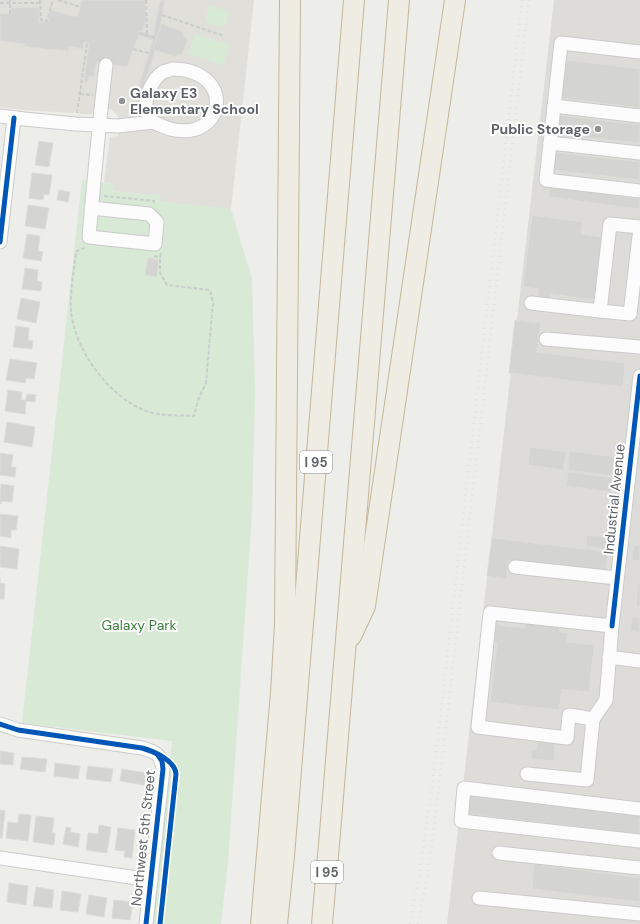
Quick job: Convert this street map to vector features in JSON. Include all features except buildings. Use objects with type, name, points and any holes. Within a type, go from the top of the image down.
[{"type":"highway","points":[[261,924],[280,708],[285,624],[290,0]]},
{"type":"highway","name":"I 95","points":[[277,924],[284,856],[354,0]]},
{"type":"highway","name":"I 95","points":[[322,924],[332,821],[399,0]]},
{"type":"highway","points":[[345,649],[365,606],[456,0]]},
{"type":"street","points":[[640,52],[561,43],[546,180],[640,191]]},
{"type":"street","points":[[91,208],[149,214],[157,222],[155,244],[89,237],[91,208],[106,65]]},
{"type":"street","points":[[0,116],[14,118],[76,120],[100,125],[118,126],[153,122],[171,129],[186,130],[202,126],[213,117],[216,110],[217,101],[216,92],[211,83],[202,76],[186,70],[172,69],[163,72],[153,84],[147,98],[146,110],[153,122]]},
{"type":"street","points":[[554,106],[640,116]]},
{"type":"street","points":[[0,242],[14,118]]},
{"type":"street","points":[[550,143],[640,153]]},
{"type":"street","points":[[531,303],[600,311],[630,314],[640,228],[610,224],[600,311]]},
{"type":"street","points":[[546,339],[640,348]]},
{"type":"street","name":"Industrial Avenue","points":[[593,719],[606,700],[617,578],[640,376]]},
{"type":"street","points":[[515,567],[617,578]]},
{"type":"street","points":[[527,774],[587,780],[593,719],[569,716],[567,738],[478,727],[490,613],[612,626]]},
{"type":"street","points":[[609,657],[640,661]]},
{"type":"street","name":"Northwest 5th Street","points":[[0,724],[18,730],[142,748],[158,755],[162,761],[163,769],[146,924]]},
{"type":"street","points":[[640,809],[464,788],[460,821],[640,841]]},
{"type":"street","points":[[499,853],[640,868]]},
{"type":"street","points":[[0,858],[151,880]]},
{"type":"street","points":[[478,898],[640,914]]},
{"type":"path","points":[[0,3],[40,2],[40,20],[47,21],[53,0]]},
{"type":"path","points":[[60,0],[80,7]]},
{"type":"path","points":[[146,0],[147,34]]},
{"type":"path","points":[[10,2],[10,14]]},
{"type":"path","points":[[162,15],[224,36]]},
{"type":"path","points":[[139,33],[156,38]]},
{"type":"path","points":[[76,120],[87,43]]},
{"type":"path","points":[[133,50],[149,53]]},
{"type":"path","points":[[158,92],[165,95]]},
{"type":"path","points":[[80,94],[85,94]]},
{"type":"path","points":[[100,196],[154,201],[154,206]]},
{"type":"path","points":[[87,248],[80,249],[76,252],[71,311],[83,350],[90,361],[106,382],[123,397],[138,406],[154,413],[194,416],[198,400],[206,383],[213,303],[210,290],[167,285],[160,273],[161,250]]},
{"type":"path","points":[[153,256],[160,256]]},
{"type":"shaded area","name":"Galaxy E3 Elementary School","points":[[0,0],[254,0],[231,209],[160,202],[161,196],[113,191],[113,184],[104,182],[110,137],[118,136],[118,116],[111,109],[97,107],[92,114],[79,114],[79,110],[76,110],[75,113],[22,110],[0,107]]},
{"type":"shaded area","points":[[554,0],[640,0],[640,924],[447,924]]},
{"type":"green space","points":[[210,5],[230,12],[224,28],[204,21]]},
{"type":"green space","points":[[195,34],[230,45],[223,66],[188,54]]},
{"type":"green space","name":"Galaxy Park","points":[[82,180],[114,184],[113,191],[161,196],[161,202],[231,209],[252,279],[255,393],[252,513],[228,862],[221,924],[151,924],[172,741],[22,723]]},
{"type":"railway","points":[[410,924],[419,876],[433,779],[522,0]]},
{"type":"railway","points":[[418,924],[427,878],[440,780],[529,0]]},
{"type":"cycle path","points":[[0,242],[14,118]]},
{"type":"cycle path","points":[[612,626],[640,376]]},
{"type":"cycle path","points":[[0,724],[18,730],[142,748],[152,751],[172,764],[176,774],[160,924]]},
{"type":"cycle path","points":[[146,924],[163,769],[162,761],[158,755]]},
{"type":"place","name":"Galaxy E3 Elementary School","points":[[122,101]]},
{"type":"place","name":"Public Storage","points":[[598,129]]}]
